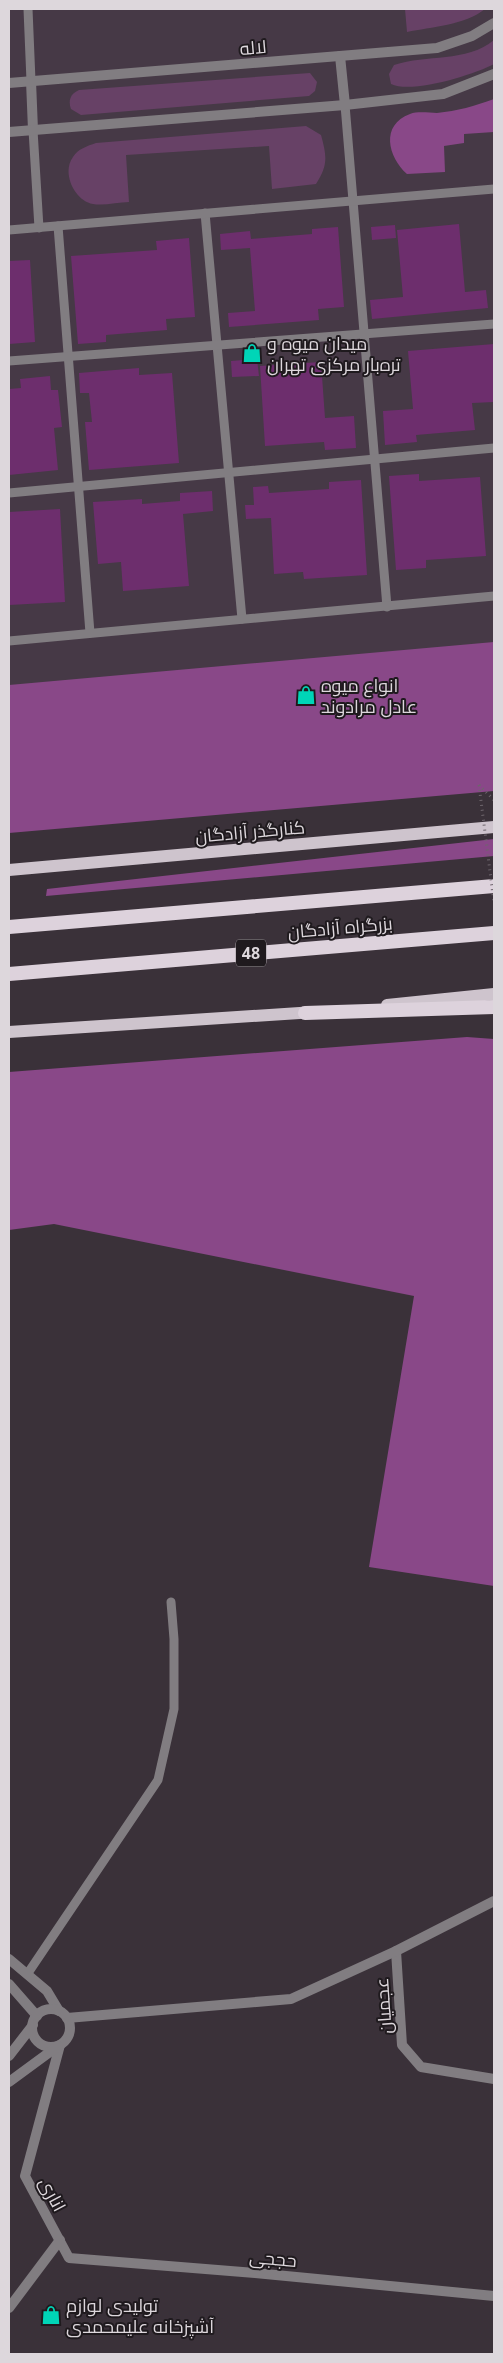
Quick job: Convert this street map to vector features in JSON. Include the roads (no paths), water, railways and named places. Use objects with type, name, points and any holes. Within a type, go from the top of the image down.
[{"type":"highway","name":"بزرگراه آزادگان","points":[[9,927],[494,886]]},
{"type":"highway","name":"بزرگراه آزادگان","points":[[9,974],[494,933]]},
{"type":"highway","points":[[305,1013],[494,1007]]},
{"type":"main road","name":"کنارگذر آزادگان","points":[[9,870],[494,827]]},
{"type":"main road","points":[[9,1032],[305,1013],[494,994]]},
{"type":"street","name":"لاله","points":[[9,83],[437,48],[472,36],[494,23]]},
{"type":"street","points":[[340,56],[345,105]]},
{"type":"street","points":[[9,132],[345,105],[443,94],[494,74]]},
{"type":"street","points":[[31,81],[33,130]]},
{"type":"street","points":[[9,2056],[35,2020],[47,2010],[63,2014],[291,1999],[396,1951],[494,1901]]},
{"type":"street","name":"عجمیان","points":[[396,1951],[402,2045],[421,2067],[494,2079]]},
{"type":"street","points":[[9,1959],[28,1973],[47,1991],[63,2014],[70,2032],[60,2045],[9,2082]]},
{"type":"street","points":[[9,1984],[35,2020],[34,2036],[42,2045],[48,2047],[60,2045]]},
{"type":"street","name":"اناری","points":[[60,2045],[25,2176],[60,2240]]},
{"type":"street","points":[[9,2308],[60,2240]]},
{"type":"street","name":"حججی","points":[[60,2240],[69,2258],[246,2272],[494,2296]]},
{"type":"lane","points":[[28,9],[31,81]]},
{"type":"lane","points":[[345,105],[387,608]]},
{"type":"lane","points":[[33,130],[39,228]]},
{"type":"lane","points":[[9,230],[494,188]]},
{"type":"lane","points":[[205,213],[242,619]]},
{"type":"lane","points":[[58,226],[90,632]]},
{"type":"lane","points":[[9,361],[494,324]]},
{"type":"lane","points":[[9,493],[228,471],[494,448]]},
{"type":"lane","points":[[9,641],[90,632],[387,608],[494,596]]},
{"type":"lane","points":[[28,1973],[158,1780],[174,1709],[174,1639],[171,1602]]},
{"type":"place","name":"میدان میوه و تره‌بار مرکزی تهران","points":[[252,353]]},
{"type":"place","name":"انواع میوه عادل مرادوند","points":[[306,695]]},
{"type":"place","name":"تولیدی لوازم آشپزخانه علیمحمدی","points":[[51,2315]]}]
